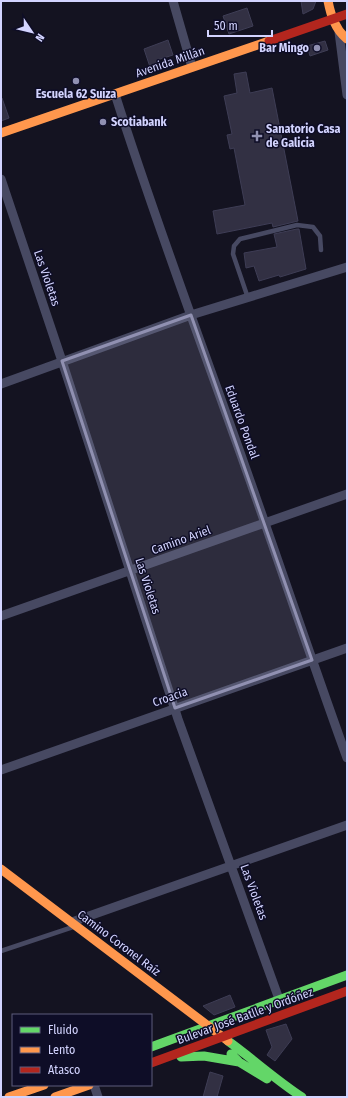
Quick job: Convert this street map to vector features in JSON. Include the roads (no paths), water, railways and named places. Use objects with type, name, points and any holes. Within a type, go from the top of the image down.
[{"type":"main road","points":[[328,1],[332,19],[339,32],[347,39]]},
{"type":"main road","name":"Avenida Millán","points":[[1,133],[347,14]]},
{"type":"main road","name":"Camino Coronel Raíz","points":[[1,869],[271,1073],[277,1080],[302,1097]]},
{"type":"main road","name":"Bulevar José Batlle y Ordóñez","points":[[152,1047],[347,975]]},
{"type":"main road","name":"Bulevar José Batlle y Ordóñez","points":[[152,1063],[347,991]]},
{"type":"main road","name":"Camino Coronel Raíz","points":[[222,1036],[223,1047],[239,1062],[267,1079],[277,1080]]},
{"type":"main road","points":[[169,1057],[179,1058],[204,1056],[239,1062]]},
{"type":"main road","points":[[9,1097],[41,1086]]},
{"type":"main road","points":[[55,1097],[86,1086]]},
{"type":"street","points":[[173,1],[192,67]]},
{"type":"street","points":[[339,32],[347,94]]},
{"type":"street","name":"Eduardo Pondal","points":[[115,94],[139,169],[347,758]]},
{"type":"street","name":"Las Violetas","points":[[1,179],[175,708],[279,999]]},
{"type":"street","points":[[1,384],[191,315],[347,267]]},
{"type":"street","name":"Camino Ariel","points":[[1,616],[347,494]]},
{"type":"street","name":"Croacia","points":[[1,770],[347,648]]},
{"type":"street","points":[[74,924],[347,825]]},
{"type":"street","points":[[94,1086],[98,1097]]},
{"type":"lane","points":[[248,298],[232,254],[234,246],[240,239],[297,225],[313,227],[320,236],[321,250]]},
{"type":"lane","points":[[1,952],[74,924]]},
{"type":"place","name":"Bar Mingo","points":[[317,48]]},
{"type":"place","name":"Escuela 62 Suiza","points":[[76,81]]},
{"type":"place","name":"Scotiabank","points":[[103,122]]},
{"type":"place","name":"Sanatorio Casa de Galicia","points":[[257,136]]}]
